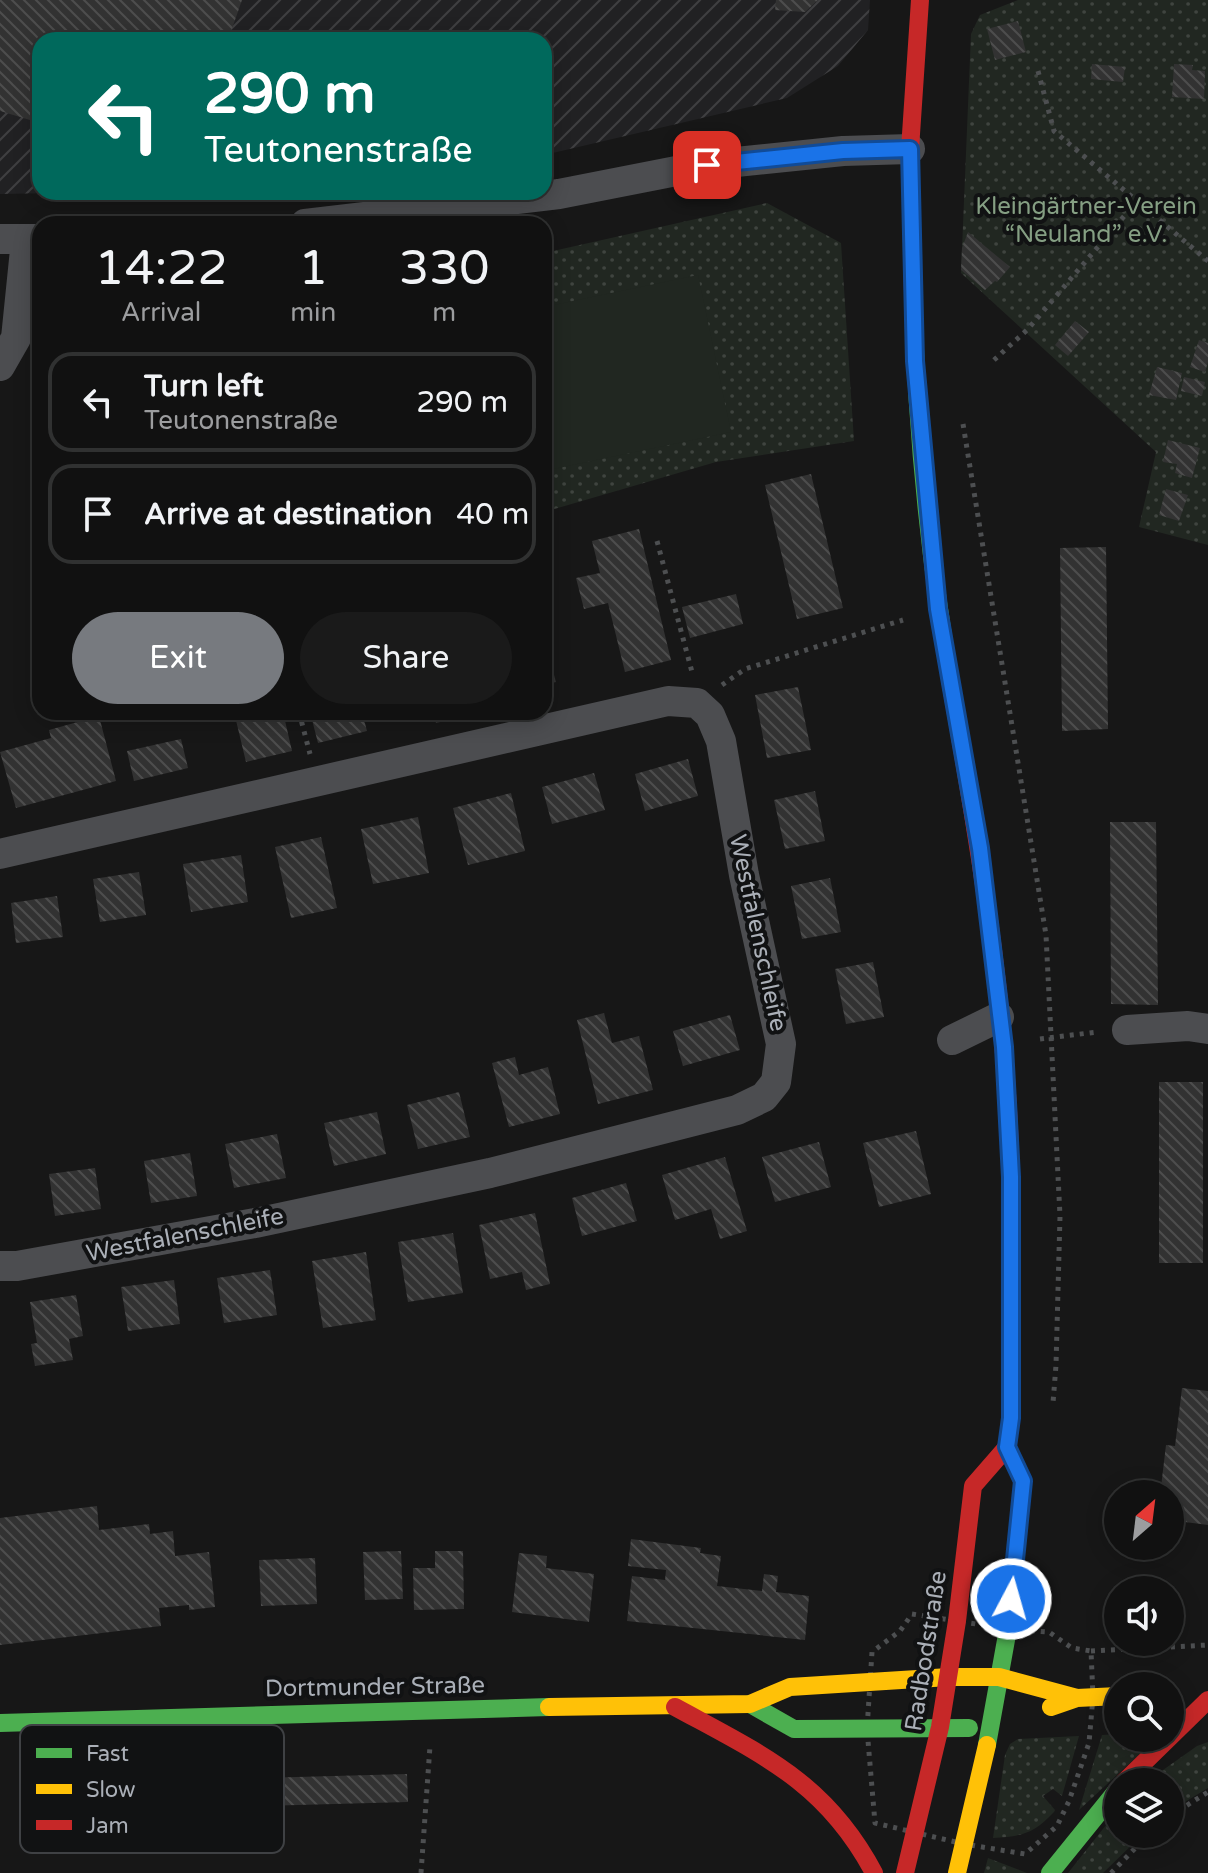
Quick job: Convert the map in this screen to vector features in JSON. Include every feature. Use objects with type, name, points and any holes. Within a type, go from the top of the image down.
[{"type":"main road","points":[[920,0],[910,149],[915,361],[938,609],[980,848],[1004,1047],[1011,1177],[1011,1418],[1007,1447],[1023,1481],[1008,1629],[999,1677],[998,1726],[957,1873]]},
{"type":"main road","name":"Radbodstraße","points":[[905,1873],[949,1677],[973,1486],[1007,1447]]},
{"type":"main road","name":"Dortmunder Straße","points":[[0,1723],[432,1709],[750,1704],[790,1687],[949,1677],[999,1677],[1077,1698]]},
{"type":"main road","points":[[1137,1768],[1204,1694]]},
{"type":"main road","name":"Dortmunder Straße","points":[[1034,1713],[1077,1698],[1104,1697]]},
{"type":"main road","points":[[750,1704],[794,1729],[998,1726]]},
{"type":"main road","points":[[673,1706],[800,1779],[839,1813],[860,1842],[874,1873]]},
{"type":"main road","points":[[1050,1873],[1104,1806]]},
{"type":"street","points":[[552,195],[707,165],[843,151],[910,149]]},
{"type":"street","points":[[373,216],[508,200]]},
{"type":"street","points":[[0,366],[16,338],[22,239]]},
{"type":"street","points":[[0,854],[668,701],[697,703]]},
{"type":"street","name":"Westfalenschleife","points":[[0,1266],[17,1266],[255,1223],[490,1173],[737,1110],[764,1097],[776,1082],[781,1044],[744,875],[721,741],[710,715],[697,703]]},
{"type":"street","points":[[952,1040],[999,1017]]},
{"type":"street","points":[[1127,1030],[1188,1026],[1208,1029]]},
{"type":"path","points":[[1038,71],[1054,131],[1208,261]]},
{"type":"path","points":[[994,360],[1028,329],[1137,201]]},
{"type":"path","points":[[657,541],[693,674],[697,703],[745,669],[938,609]]},
{"type":"path","points":[[301,720],[317,781]]},
{"type":"path","points":[[1004,1047],[1051,1036],[1127,1030]]},
{"type":"path","points":[[1091,1651],[1208,1645]]},
{"type":"path","points":[[421,1873],[432,1709]]},
{"type":"path","points":[[1184,1807],[1208,1792]]},
{"type":"path","points":[[1111,1873],[1135,1848]]},
{"type":"shaded area","points":[[0,0],[870,0],[868,30],[838,66],[787,98],[552,153],[552,32],[32,32],[32,193],[0,194]]},
{"type":"green space","name":"Kleingärtner-Verein “Neuland” e.V.","points":[[1018,0],[1208,0],[1208,545],[1139,527],[1156,452],[961,273],[971,34],[980,15]]},
{"type":"green space","points":[[767,203],[841,243],[854,441],[716,462],[552,510],[552,251]]},
{"type":"green space","points":[[698,275],[731,432],[552,469],[552,305]]},
{"type":"green space","points":[[1102,1735],[1104,1752],[1142,1752],[1124,1768],[1104,1768],[1104,1787],[1079,1810]]},
{"type":"green space","points":[[1079,1736],[1062,1796],[1053,1789],[1043,1796],[1054,1812],[1027,1832],[993,1838],[1005,1755],[1010,1744],[1018,1739]]},
{"type":"green space","points":[[1208,1742],[1208,1788],[1184,1803],[1184,1768],[1166,1768]]},
{"type":"green space","points":[[1104,1828],[1104,1848],[1129,1848],[1103,1873],[1068,1873]]},
{"type":"green space","points":[[988,1858],[1027,1873],[984,1873]]},
{"type":"building","points":[[0,0],[242,0],[231,32],[32,32],[32,121],[0,111]]},
{"type":"building","points":[[776,0],[818,0],[805,12],[775,10]]},
{"type":"building","points":[[1018,21],[1026,52],[995,60],[987,29]]},
{"type":"building","points":[[1092,64],[1125,67],[1123,82],[1091,79]]},
{"type":"building","points":[[1174,64],[1193,65],[1192,70],[1205,71],[1204,99],[1172,97]]},
{"type":"building","points":[[968,232],[1010,267],[985,290],[961,270],[962,248]]},
{"type":"building","points":[[1075,321],[1089,332],[1068,356],[1055,345]]},
{"type":"building","points":[[1199,340],[1208,343],[1205,372],[1190,367]]},
{"type":"building","points":[[1157,367],[1182,373],[1176,400],[1149,395]]},
{"type":"building","points":[[1184,377],[1205,382],[1202,396],[1181,391]]},
{"type":"building","points":[[1168,440],[1200,448],[1192,478],[1175,473],[1177,464],[1163,462]]},
{"type":"building","points":[[811,474],[843,608],[797,619],[765,485]]},
{"type":"building","points":[[1166,489],[1188,495],[1179,521],[1159,515]]},
{"type":"building","points":[[639,529],[671,660],[625,672],[608,603],[584,609],[576,578],[600,573],[592,541]]},
{"type":"building","points":[[1106,547],[1108,729],[1062,731],[1060,548]]},
{"type":"building","points":[[736,594],[743,624],[690,638],[682,607]]},
{"type":"building","points":[[798,687],[811,750],[767,758],[755,695]]},
{"type":"building","points":[[85,720],[100,720],[116,781],[16,808],[0,752],[51,738],[49,730]]},
{"type":"building","points":[[236,720],[285,720],[292,751],[246,762]]},
{"type":"building","points":[[312,720],[364,720],[367,731],[318,743]]},
{"type":"building","points":[[181,739],[188,768],[134,781],[127,751]]},
{"type":"building","points":[[688,759],[698,796],[645,811],[635,774]]},
{"type":"building","points":[[594,773],[605,810],[552,824],[542,787]]},
{"type":"building","points":[[815,791],[825,841],[785,849],[774,800]]},
{"type":"building","points":[[511,793],[525,851],[468,865],[453,808]]},
{"type":"building","points":[[418,817],[429,873],[373,884],[361,829]]},
{"type":"building","points":[[1110,822],[1156,822],[1158,1005],[1111,1004]]},
{"type":"building","points":[[321,837],[337,908],[291,918],[275,847]]},
{"type":"building","points":[[241,855],[248,902],[191,912],[183,864]]},
{"type":"building","points":[[139,872],[146,915],[100,922],[93,879]]},
{"type":"building","points":[[830,878],[841,932],[802,939],[791,886]]},
{"type":"building","points":[[57,896],[63,937],[16,943],[11,903]]},
{"type":"building","points":[[873,962],[884,1017],[846,1024],[835,969]]},
{"type":"building","points":[[604,1013],[612,1043],[639,1036],[653,1090],[598,1104],[577,1020]]},
{"type":"building","points":[[730,1015],[740,1050],[683,1066],[673,1031]]},
{"type":"building","points":[[515,1057],[519,1075],[548,1067],[560,1114],[509,1127],[492,1063]]},
{"type":"building","points":[[1159,1082],[1203,1082],[1203,1263],[1159,1263]]},
{"type":"building","points":[[459,1092],[470,1137],[418,1149],[407,1105]]},
{"type":"building","points":[[377,1112],[386,1154],[334,1166],[324,1123]]},
{"type":"building","points":[[916,1131],[931,1194],[879,1207],[863,1143]]},
{"type":"building","points":[[277,1134],[286,1178],[234,1188],[225,1144]]},
{"type":"building","points":[[819,1142],[831,1187],[775,1202],[762,1157]]},
{"type":"building","points":[[190,1153],[197,1196],[151,1203],[144,1161]]},
{"type":"building","points":[[725,1157],[747,1231],[720,1239],[711,1209],[675,1220],[662,1175]]},
{"type":"building","points":[[95,1168],[101,1209],[55,1216],[49,1174]]},
{"type":"building","points":[[626,1183],[637,1221],[582,1236],[572,1198]]},
{"type":"building","points":[[535,1213],[550,1284],[526,1290],[522,1272],[490,1279],[479,1225]]},
{"type":"building","points":[[453,1233],[463,1293],[408,1302],[398,1242]]},
{"type":"building","points":[[366,1252],[376,1320],[323,1328],[312,1261]]},
{"type":"building","points":[[270,1270],[277,1315],[224,1323],[217,1278]]},
{"type":"building","points":[[174,1280],[180,1324],[128,1331],[121,1287]]},
{"type":"building","points":[[76,1295],[83,1336],[69,1339],[73,1360],[35,1366],[31,1344],[37,1343],[30,1302]]},
{"type":"building","points":[[1182,1388],[1208,1391],[1208,1525],[1185,1522],[1184,1529],[1184,1480],[1162,1480],[1166,1445],[1175,1446]]},
{"type":"building","points":[[97,1506],[99,1530],[149,1524],[150,1534],[173,1531],[175,1556],[209,1552],[215,1607],[189,1610],[189,1605],[159,1608],[161,1626],[0,1645],[0,1518]]},
{"type":"building","points":[[631,1539],[701,1548],[700,1553],[721,1556],[717,1586],[762,1591],[764,1574],[778,1576],[776,1592],[809,1596],[805,1640],[627,1621],[632,1576],[665,1580],[666,1570],[628,1566]]},
{"type":"building","points":[[401,1551],[403,1599],[365,1600],[363,1552]]},
{"type":"building","points":[[435,1551],[463,1551],[464,1609],[414,1610],[413,1568],[435,1568]]},
{"type":"building","points":[[519,1553],[547,1556],[546,1568],[594,1574],[589,1622],[512,1612]]},
{"type":"building","points":[[315,1558],[317,1604],[261,1606],[259,1560]]},
{"type":"building","points":[[407,1774],[408,1802],[284,1805],[284,1777]]},
{"type":"traffic: fast","points":[[913,291],[925,491],[952,691]]},
{"type":"traffic: fast","points":[[987,1745],[1008,1629],[1023,1481],[1007,1447],[1011,1418],[1011,1208]]},
{"type":"traffic: fast","points":[[750,1704],[794,1729],[969,1728]]},
{"type":"traffic: fast","points":[[0,1723],[549,1707]]},
{"type":"traffic: fast","points":[[1050,1873],[1104,1806]]},
{"type":"traffic: slow","points":[[549,1707],[750,1704],[790,1687],[949,1677],[999,1677],[1077,1698]]},
{"type":"traffic: slow","points":[[1051,1707],[1077,1698],[1104,1697]]},
{"type":"traffic: slow","points":[[957,1873],[987,1745]]},
{"type":"traffic: jam","points":[[913,291],[910,149],[920,0]]},
{"type":"traffic: jam","points":[[952,691],[993,948],[1006,1078],[1011,1208]]},
{"type":"traffic: jam","points":[[905,1873],[940,1727],[957,1621],[973,1486],[1007,1447]]},
{"type":"traffic: jam","points":[[1138,1768],[1208,1700]]},
{"type":"traffic: jam","points":[[675,1707],[763,1756],[813,1793],[835,1815],[874,1873]]},
{"type":"route","points":[[707,165],[843,151],[910,149],[915,361],[938,609],[980,848],[1004,1047],[1011,1177],[1011,1418],[1007,1447],[1023,1481],[1011,1599]]}]
